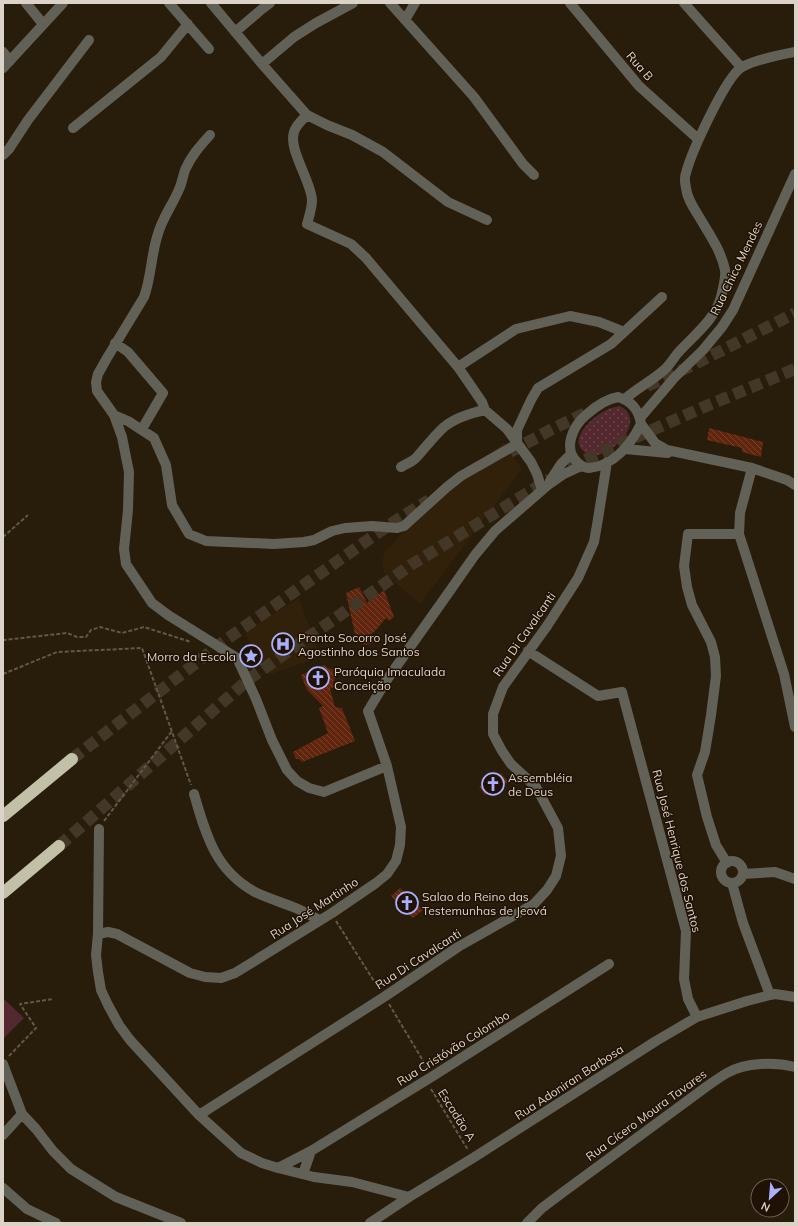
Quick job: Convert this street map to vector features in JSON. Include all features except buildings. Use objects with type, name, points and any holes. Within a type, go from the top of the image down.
[{"type":"highway","points":[[3,816],[72,759]]},
{"type":"highway","points":[[3,893],[59,846]]},
{"type":"street","points":[[26,3],[43,24]]},
{"type":"street","points":[[6,65],[63,3]]},
{"type":"street","points":[[169,3],[209,49]]},
{"type":"street","points":[[211,3],[307,115],[352,135],[383,152],[448,202],[487,220]]},
{"type":"street","points":[[235,32],[262,8],[270,3]]},
{"type":"street","points":[[262,64],[294,37],[352,3]]},
{"type":"street","points":[[390,3],[474,97],[523,164],[534,175]]},
{"type":"street","points":[[405,20],[415,3]]},
{"type":"street","name":"Rua B","points":[[570,3],[640,86],[698,139]]},
{"type":"street","points":[[684,3],[742,67]]},
{"type":"street","points":[[73,128],[162,57],[188,24]]},
{"type":"street","points":[[3,156],[28,120],[89,40]]},
{"type":"street","points":[[3,52],[6,65]]},
{"type":"street","name":"Rua Chico Mendes","points":[[625,399],[632,392],[648,383],[665,369],[708,321],[721,298],[725,271],[720,254],[691,205],[686,189],[685,175],[698,139],[728,82],[742,67],[764,59],[795,52]]},
{"type":"street","points":[[307,115],[298,123],[293,132],[293,144],[310,191],[312,201],[307,224],[351,244],[366,258],[458,367],[482,402],[485,410],[507,429],[531,462],[545,488]]},
{"type":"street","points":[[210,136],[200,145],[185,170],[180,188],[163,218],[152,255],[148,286],[144,297],[98,374],[96,382],[97,391],[114,415],[122,437],[129,472],[128,510],[124,548],[126,564],[152,603],[168,615],[237,658],[256,699],[272,740],[287,770],[297,781],[309,788],[324,792],[387,766]]},
{"type":"street","name":"Rua Chico Mendes","points":[[640,421],[676,377],[703,350],[722,327],[733,310],[795,174]]},
{"type":"street","points":[[517,444],[517,430],[538,388],[611,344],[662,297]]},
{"type":"street","points":[[458,367],[516,329],[570,316],[599,322],[624,332]]},
{"type":"street","points":[[115,344],[128,352],[164,393],[142,429]]},
{"type":"street","points":[[640,421],[635,435],[624,449],[607,462],[588,468],[581,466],[571,454],[570,445],[573,433],[584,416],[611,398],[618,397],[633,404],[640,421],[655,443],[667,450],[680,454]]},
{"type":"street","points":[[401,467],[412,462],[448,424],[472,413],[485,410]]},
{"type":"street","points":[[114,415],[142,429],[154,438],[166,465],[172,505],[189,534],[206,541],[267,544],[304,542],[314,540],[332,531],[356,526],[397,528],[404,526],[461,476],[517,444]]},
{"type":"street","points":[[624,449],[680,454],[752,468],[787,480],[795,485]]},
{"type":"street","points":[[545,488],[561,464],[571,454]]},
{"type":"street","name":"Rua Di Cavalcanti","points":[[199,1115],[384,997],[458,947],[534,904],[547,890],[556,876],[561,856],[558,828],[536,787],[511,764],[493,734],[493,714],[503,687],[547,626],[578,578],[594,542],[607,462]]},
{"type":"street","points":[[545,488],[564,474],[581,466]]},
{"type":"street","points":[[752,468],[740,513],[739,534],[784,674],[795,727]]},
{"type":"street","name":"Rua José Martinho","points":[[98,934],[108,932],[117,934],[190,974],[221,978],[235,973],[332,913],[387,874],[396,861],[400,845],[401,827],[387,766],[368,711],[386,681],[475,555],[495,531],[545,488]]},
{"type":"street","points":[[727,863],[716,845],[706,817],[697,775],[705,752],[711,715],[716,676],[715,657],[711,642],[692,605],[687,587],[684,566],[688,534],[739,534]]},
{"type":"street","name":"Rua José Henrique dos Santos","points":[[528,651],[598,696],[622,692],[686,931],[684,979],[688,999],[697,1017]]},
{"type":"street","points":[[784,674],[795,678]]},
{"type":"street","points":[[194,794],[206,834],[215,854],[227,871],[240,883],[257,893],[320,920]]},
{"type":"street","points":[[99,829],[98,934],[96,955],[98,972],[101,990],[108,1005],[119,1025],[130,1040],[199,1115],[240,1153],[262,1163],[278,1168],[302,1174],[352,1182],[409,1197]]},
{"type":"street","points":[[734,862],[743,868],[743,874],[737,883],[732,884],[726,882],[722,877],[721,871],[724,865],[734,862]]},
{"type":"street","points":[[743,874],[775,872],[795,880]]},
{"type":"street","points":[[732,884],[743,923],[770,995]]},
{"type":"street","name":"Rua Cristóvão Colombo","points":[[278,1168],[311,1151],[609,964]]},
{"type":"street","name":"Rua Adoniran Barbosa","points":[[370,1223],[656,1041],[697,1017],[770,995],[775,994],[795,997]]},
{"type":"street","points":[[6,1060],[22,1114],[53,1151],[71,1169],[116,1197],[181,1223]]},
{"type":"street","name":"Rua Cícero Moura Tavares","points":[[527,1223],[542,1208],[706,1086],[728,1072],[748,1066],[766,1064],[795,1067]]},
{"type":"street","points":[[3,1135],[22,1114]]},
{"type":"street","points":[[302,1174],[311,1151]]},
{"type":"street","points":[[3,1188],[27,1209],[56,1223]]},
{"type":"path","points":[[3,537],[28,515]]},
{"type":"path","points":[[3,641],[67,633],[77,637],[86,637],[91,630],[100,627],[122,633],[144,627],[192,642]]},
{"type":"path","points":[[3,674],[57,652],[142,648],[194,794]]},
{"type":"path","points":[[99,829],[172,731]]},
{"type":"path","name":"Escadão A","points":[[332,913],[384,997],[473,1158]]},
{"type":"path","points":[[6,1060],[36,1028],[20,1004],[53,999]]},
{"type":"shaded area","points":[[620,406],[628,413],[630,422],[628,431],[614,447],[605,453],[596,455],[588,454],[581,448],[579,442],[580,435],[584,428],[598,415]]},
{"type":"shaded area","points":[[504,442],[522,469],[420,604],[384,573],[382,561],[385,552],[425,508]]},
{"type":"shaded area","name":"Pronto Socorro José Agostinho dos Santos","points":[[299,598],[320,657],[269,675],[259,666],[245,632]]},
{"type":"shaded area","points":[[3,998],[24,1018],[3,1039]]},
{"type":"tunnel","points":[[647,386],[691,366],[795,313]]},
{"type":"tunnel","points":[[569,467],[704,407],[795,369]]},
{"type":"tunnel","points":[[510,452],[554,428],[590,411]]},
{"type":"tunnel","points":[[59,846],[249,679],[411,565],[550,479]]},
{"type":"tunnel","points":[[72,759],[227,639],[389,525],[429,500]]},
{"type":"place","name":"Pronto Socorro José Agostinho dos Santos","points":[[283,644]]},
{"type":"place","name":"Morro da Escola","points":[[251,656]]},
{"type":"place","name":"Paróquia Imaculada Conceição","points":[[318,678]]},
{"type":"place","name":"Assembléia de Deus","points":[[493,784]]},
{"type":"place","name":"Salao do Reino das Testemunhas de Jeová","points":[[407,903]]}]
